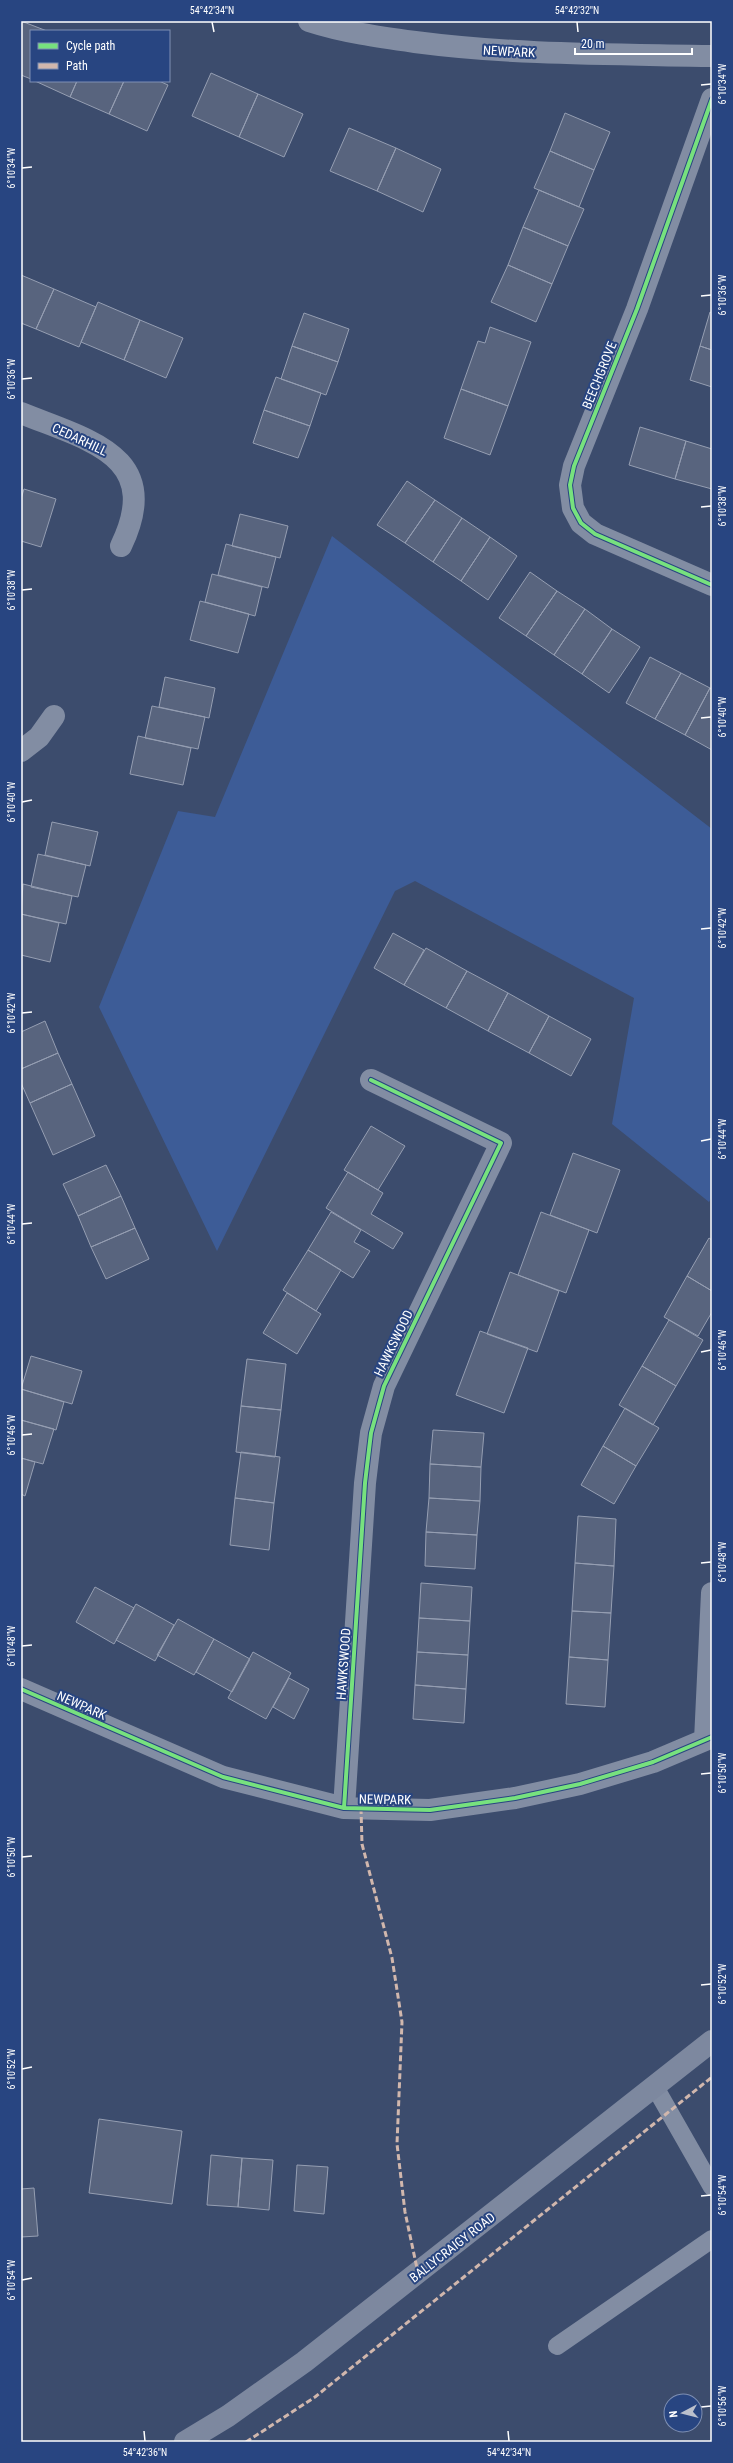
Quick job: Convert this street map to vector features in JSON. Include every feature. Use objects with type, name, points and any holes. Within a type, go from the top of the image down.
[{"type":"main road","name":"BALLYCRAIGY ROAD","points":[[185,2442],[228,2416],[304,2362],[712,2041]]},
{"type":"street","name":"NEWPARK","points":[[308,21],[332,28],[404,41],[504,52],[712,56]]},
{"type":"street","name":"BEECHGROVE","points":[[712,99],[637,309],[581,445],[570,485],[571,500],[577,515],[581,522],[595,534],[712,585]]},
{"type":"street","name":"CEDARHILL","points":[[21,413],[92,442],[109,452],[121,463],[132,482],[135,498],[128,531],[121,546]]},
{"type":"street","points":[[21,751],[39,737],[54,716]]},
{"type":"street","name":"HAWKSWOOD","points":[[344,1808],[364,1483],[372,1433],[384,1386],[501,1143],[371,1080]]},
{"type":"street","points":[[708,1738],[712,1592]]},
{"type":"street","name":"NEWPARK","points":[[21,1689],[223,1777],[344,1808],[430,1810],[516,1798],[580,1784],[653,1762],[708,1738]]},
{"type":"lane","points":[[655,2086],[712,2187]]},
{"type":"lane","points":[[557,2346],[712,2239]]},
{"type":"shaded area","points":[[332,536],[712,829],[712,1197],[709,1202],[612,1124],[634,998],[415,881],[395,891],[217,1251],[99,1007],[178,811],[215,817]]},
{"type":"building","points":[[21,21],[44,30],[30,30],[30,79],[21,75]]},
{"type":"building","points":[[211,73],[258,94],[239,137],[192,116]]},
{"type":"building","points":[[37,82],[77,82],[70,97]]},
{"type":"building","points":[[77,82],[124,82],[109,114],[70,97]]},
{"type":"building","points":[[124,82],[161,82],[168,85],[147,131],[109,114]]},
{"type":"building","points":[[258,94],[303,114],[284,157],[239,137]]},
{"type":"building","points":[[565,113],[610,132],[594,170],[550,151]]},
{"type":"building","points":[[349,128],[396,148],[377,191],[330,171]]},
{"type":"building","points":[[396,148],[441,169],[423,212],[377,191]]},
{"type":"building","points":[[550,151],[594,170],[579,207],[534,188]]},
{"type":"building","points":[[539,190],[584,209],[568,246],[523,227]]},
{"type":"building","points":[[523,227],[568,246],[552,284],[508,265]]},
{"type":"building","points":[[508,265],[552,284],[536,322],[491,302]]},
{"type":"building","points":[[21,275],[54,289],[36,329],[21,323]]},
{"type":"building","points":[[54,289],[96,307],[79,347],[36,329]]},
{"type":"building","points":[[98,302],[140,320],[124,360],[81,342]]},
{"type":"building","points":[[710,312],[712,313],[712,350],[700,346]]},
{"type":"building","points":[[304,313],[349,329],[338,362],[292,346]]},
{"type":"building","points":[[140,320],[183,338],[166,378],[124,360]]},
{"type":"building","points":[[490,327],[531,342],[508,406],[461,389],[478,341],[485,343]]},
{"type":"building","points":[[292,346],[338,362],[326,395],[281,379]]},
{"type":"building","points":[[700,346],[712,350],[712,387],[690,380]]},
{"type":"building","points":[[276,377],[321,393],[310,426],[264,410]]},
{"type":"building","points":[[461,389],[508,406],[490,455],[444,438]]},
{"type":"building","points":[[264,410],[310,426],[298,458],[253,443]]},
{"type":"building","points":[[640,427],[686,441],[675,479],[629,465]]},
{"type":"building","points":[[686,441],[712,449],[712,489],[675,479]]},
{"type":"building","points":[[407,481],[435,500],[405,543],[377,525]]},
{"type":"building","points":[[24,489],[56,499],[41,547],[21,541],[21,499]]},
{"type":"building","points":[[435,500],[462,518],[433,562],[405,543]]},
{"type":"building","points":[[240,514],[288,526],[280,558],[232,546]]},
{"type":"building","points":[[462,518],[490,537],[461,581],[433,562]]},
{"type":"building","points":[[490,537],[517,556],[488,600],[461,581]]},
{"type":"building","points":[[226,544],[276,557],[268,588],[218,575]]},
{"type":"building","points":[[530,572],[557,591],[526,636],[499,618]]},
{"type":"building","points":[[212,574],[262,587],[255,616],[205,602]]},
{"type":"building","points":[[557,591],[585,609],[554,655],[526,636]]},
{"type":"building","points":[[200,601],[249,614],[238,653],[190,640]]},
{"type":"building","points":[[585,609],[612,629],[582,674],[554,655]]},
{"type":"building","points":[[612,629],[640,647],[609,693],[582,674]]},
{"type":"building","points":[[650,657],[681,673],[655,719],[626,703]]},
{"type":"building","points":[[681,673],[710,688],[685,735],[655,719]]},
{"type":"building","points":[[165,677],[215,688],[209,718],[159,707]]},
{"type":"building","points":[[710,688],[712,689],[712,750],[685,735]]},
{"type":"building","points":[[152,706],[205,717],[198,749],[145,738]]},
{"type":"building","points":[[138,736],[191,748],[183,785],[130,774]]},
{"type":"building","points":[[52,822],[98,832],[90,866],[45,855]]},
{"type":"building","points":[[38,854],[86,865],[78,897],[31,887]]},
{"type":"building","points":[[23,884],[72,896],[66,924],[21,914]]},
{"type":"building","points":[[21,914],[59,923],[50,962],[21,955]]},
{"type":"building","points":[[393,933],[424,950],[404,985],[374,968]]},
{"type":"building","points":[[426,948],[467,971],[446,1008],[404,985]]},
{"type":"building","points":[[467,971],[508,993],[488,1031],[446,1008]]},
{"type":"building","points":[[508,993],[549,1016],[529,1053],[488,1031]]},
{"type":"building","points":[[549,1016],[591,1039],[571,1076],[529,1053]]},
{"type":"building","points":[[45,1021],[58,1053],[21,1069],[21,1032]]},
{"type":"building","points":[[58,1053],[72,1084],[30,1103],[21,1083],[21,1069]]},
{"type":"building","points":[[72,1084],[95,1136],[53,1155],[30,1103]]},
{"type":"building","points":[[371,1126],[405,1146],[378,1190],[344,1170]]},
{"type":"building","points":[[573,1153],[620,1170],[597,1233],[550,1215]]},
{"type":"building","points":[[106,1165],[121,1196],[78,1216],[63,1184]]},
{"type":"building","points":[[348,1172],[383,1193],[371,1214],[403,1233],[393,1249],[326,1208]]},
{"type":"building","points":[[121,1196],[135,1228],[91,1247],[78,1216]]},
{"type":"building","points":[[331,1212],[361,1230],[354,1242],[370,1251],[353,1278],[308,1250]]},
{"type":"building","points":[[541,1212],[589,1230],[566,1293],[518,1275]]},
{"type":"building","points":[[135,1228],[149,1259],[106,1279],[91,1247]]},
{"type":"building","points":[[709,1238],[712,1240],[712,1291],[687,1276]]},
{"type":"building","points":[[308,1250],[341,1270],[316,1311],[283,1290]]},
{"type":"building","points":[[510,1272],[559,1291],[537,1352],[487,1334]]},
{"type":"building","points":[[687,1276],[712,1291],[712,1312],[698,1336],[664,1317]]},
{"type":"building","points":[[287,1293],[321,1314],[297,1354],[263,1333]]},
{"type":"building","points":[[669,1320],[703,1340],[676,1386],[642,1366]]},
{"type":"building","points":[[480,1331],[528,1348],[504,1413],[456,1395]]},
{"type":"building","points":[[31,1356],[82,1371],[72,1404],[21,1389]]},
{"type":"building","points":[[247,1359],[286,1364],[281,1410],[241,1406]]},
{"type":"building","points":[[642,1366],[676,1386],[653,1425],[619,1405]]},
{"type":"building","points":[[21,1389],[64,1402],[56,1430],[21,1420]]},
{"type":"building","points":[[241,1406],[281,1410],[275,1457],[236,1452]]},
{"type":"building","points":[[625,1408],[659,1428],[636,1466],[603,1446]]},
{"type":"building","points":[[21,1420],[54,1429],[43,1464],[21,1458]]},
{"type":"building","points":[[433,1430],[484,1433],[481,1467],[430,1464]]},
{"type":"building","points":[[603,1446],[636,1466],[614,1504],[581,1485]]},
{"type":"building","points":[[241,1452],[280,1457],[274,1503],[235,1498]]},
{"type":"building","points":[[21,1458],[35,1462],[25,1496],[21,1494]]},
{"type":"building","points":[[430,1464],[481,1467],[480,1501],[429,1498]]},
{"type":"building","points":[[235,1498],[274,1503],[269,1550],[230,1545]]},
{"type":"building","points":[[429,1498],[480,1501],[477,1535],[426,1532]]},
{"type":"building","points":[[578,1516],[616,1519],[614,1566],[575,1563]]},
{"type":"building","points":[[426,1532],[477,1535],[475,1569],[425,1566]]},
{"type":"building","points":[[575,1563],[614,1566],[611,1613],[572,1611]]},
{"type":"building","points":[[421,1583],[472,1587],[470,1621],[419,1618]]},
{"type":"building","points":[[95,1587],[134,1608],[114,1644],[76,1622]]},
{"type":"building","points":[[136,1604],[174,1625],[155,1661],[116,1640]]},
{"type":"building","points":[[572,1611],[611,1613],[608,1660],[569,1657]]},
{"type":"building","points":[[419,1618],[470,1621],[468,1655],[417,1652]]},
{"type":"building","points":[[178,1619],[214,1639],[194,1675],[157,1655]]},
{"type":"building","points":[[214,1639],[250,1659],[232,1692],[196,1672]]},
{"type":"building","points":[[253,1652],[291,1673],[266,1719],[228,1698]]},
{"type":"building","points":[[417,1652],[468,1655],[466,1689],[415,1685]]},
{"type":"building","points":[[569,1657],[608,1660],[605,1707],[566,1704]]},
{"type":"building","points":[[289,1678],[309,1689],[294,1719],[273,1707]]},
{"type":"building","points":[[415,1685],[466,1689],[464,1723],[413,1719]]},
{"type":"building","points":[[99,2119],[182,2131],[172,2204],[89,2193]]},
{"type":"building","points":[[211,2155],[242,2158],[238,2207],[207,2205]]},
{"type":"building","points":[[242,2158],[273,2160],[269,2210],[238,2207]]},
{"type":"building","points":[[297,2165],[328,2167],[324,2214],[294,2211]]},
{"type":"building","points":[[34,2188],[38,2236],[21,2237],[21,2189]]},
{"type":"marked path","points":[[361,1808],[362,1844],[392,1958],[402,2022],[397,2144],[405,2212],[418,2273]]},
{"type":"marked path","points":[[246,2442],[315,2397],[712,2077]]},
{"type":"cycle path","points":[[712,99],[637,309],[574,466],[570,485],[573,508],[581,523],[595,534],[712,585]]},
{"type":"cycle path","points":[[344,1808],[365,1483],[371,1433],[384,1386],[501,1143],[371,1080]]},
{"type":"cycle path","points":[[21,1689],[223,1777],[344,1808],[430,1810],[515,1798],[580,1784],[653,1762],[712,1737]]}]
